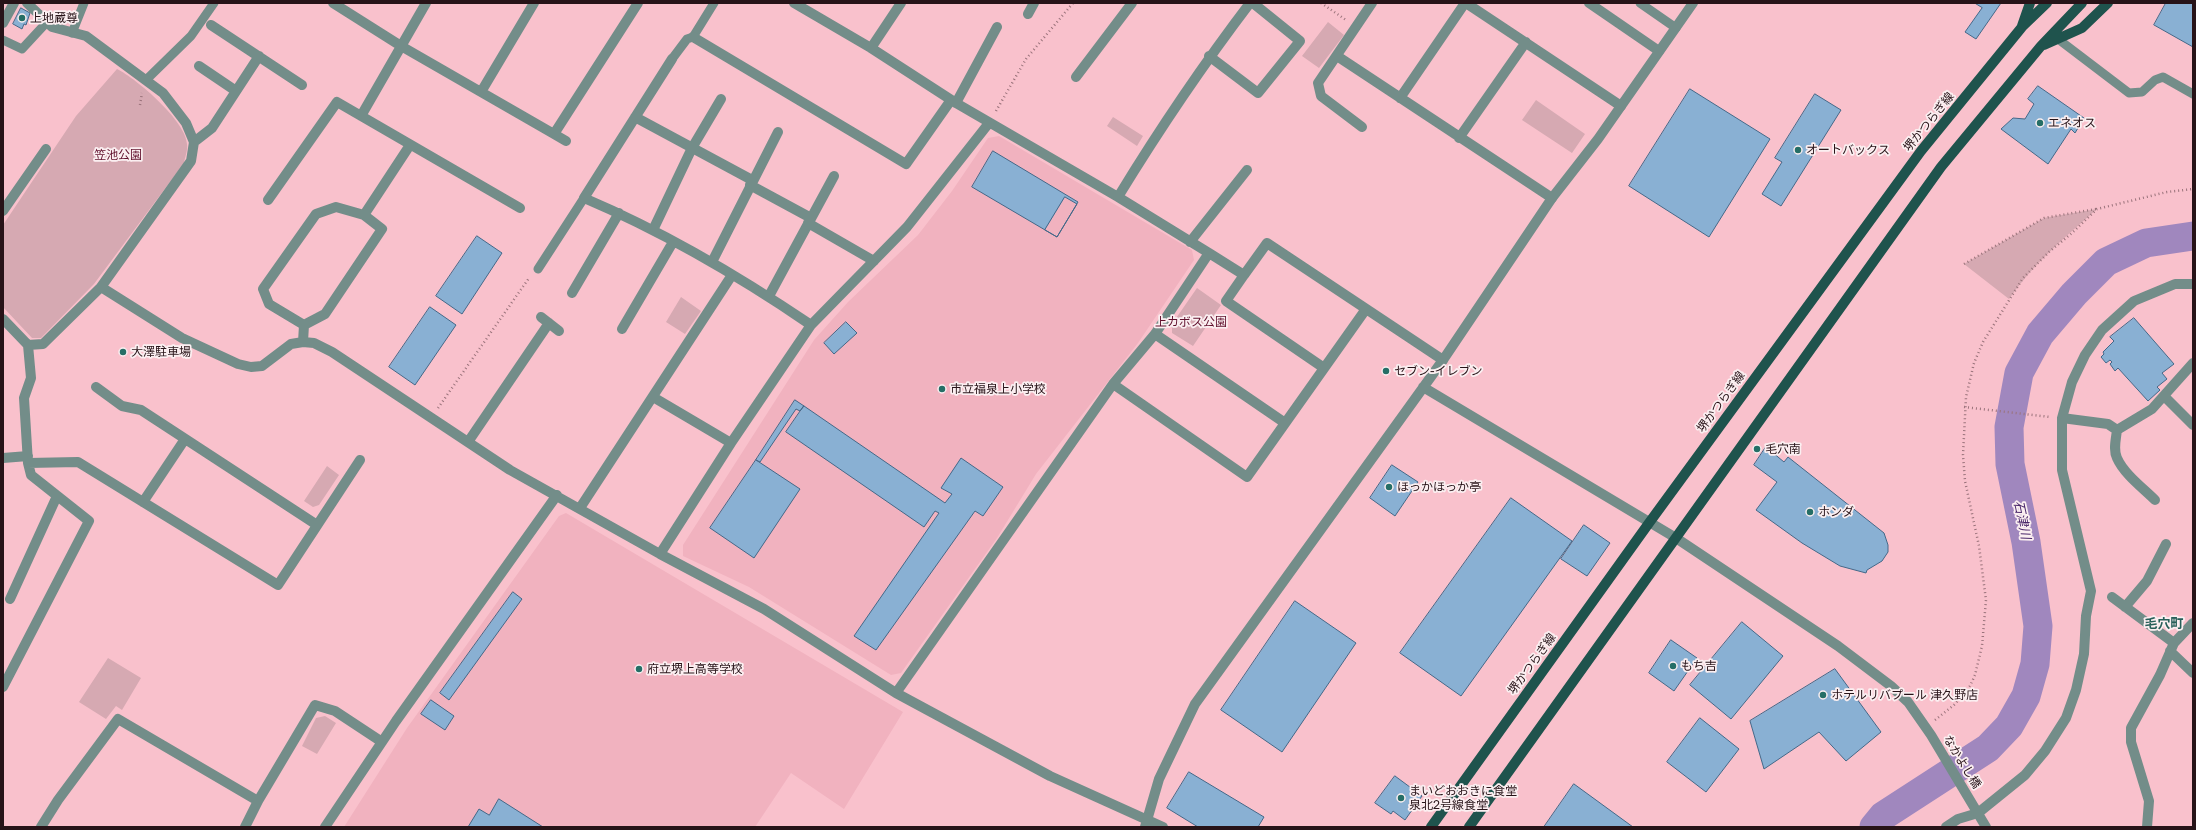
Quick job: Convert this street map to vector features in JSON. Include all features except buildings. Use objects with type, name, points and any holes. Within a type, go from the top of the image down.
[{"type":"main road","points":[[2022,27],[2030,3]]},
{"type":"main road","name":"堺かつらぎ線","points":[[1431,827],[1649,523],[1921,151],[2022,27],[2047,3]]},
{"type":"main road","points":[[1469,827],[1941,167],[2041,46],[2082,3]]},
{"type":"main road","points":[[2041,46],[2082,28],[2108,3]]},
{"type":"street","points":[[3,23],[14,3]]},
{"type":"street","points":[[28,3],[52,27],[86,36],[163,92],[186,123],[194,142],[191,161],[101,287],[42,344],[28,345]]},
{"type":"street","points":[[333,3],[401,46],[566,141]]},
{"type":"street","points":[[361,116],[426,3]]},
{"type":"street","points":[[481,92],[534,3]]},
{"type":"street","points":[[794,3],[871,48],[953,102],[1118,197],[1244,276]]},
{"type":"street","points":[[871,48],[901,3]]},
{"type":"street","points":[[1028,14],[1034,3]]},
{"type":"street","points":[[1076,77],[1132,3]]},
{"type":"street","points":[[1118,197],[1171,111],[1209,56],[1252,3],[1300,41],[1258,93],[1209,56]]},
{"type":"street","points":[[1362,127],[1321,96],[1318,83],[1372,3]]},
{"type":"street","points":[[1400,98],[1466,3],[1621,106]]},
{"type":"street","points":[[1589,3],[1659,51]]},
{"type":"street","points":[[1147,823],[1158,779],[1195,704],[1443,360],[1552,198],[1621,106],[1693,3]]},
{"type":"street","points":[[554,134],[636,4]]},
{"type":"street","points":[[207,22],[302,85]]},
{"type":"street","points":[[693,37],[906,164],[953,102],[997,27]]},
{"type":"street","points":[[1459,138],[1526,42]]},
{"type":"street","points":[[194,142],[212,128],[259,56]]},
{"type":"street","points":[[1337,56],[1552,198]]},
{"type":"street","points":[[672,59],[584,198],[619,213],[712,262],[769,296],[811,324]]},
{"type":"street","points":[[199,66],[236,91]]},
{"type":"street","points":[[653,230],[692,148],[721,99]]},
{"type":"street","points":[[268,200],[337,102],[520,208]]},
{"type":"street","points":[[635,117],[692,148],[751,183],[874,261]]},
{"type":"street","points":[[660,554],[731,443],[811,324],[908,227],[989,123]]},
{"type":"street","points":[[712,262],[778,132]]},
{"type":"street","points":[[364,215],[410,145]]},
{"type":"street","points":[[3,211],[46,149]]},
{"type":"street","points":[[1190,242],[1247,170]]},
{"type":"street","points":[[769,296],[834,176]]},
{"type":"street","points":[[336,207],[364,215],[382,229],[325,314],[304,325],[269,304],[263,289],[316,214],[336,207]]},
{"type":"street","points":[[572,293],[619,213]]},
{"type":"street","points":[[622,328],[673,242]]},
{"type":"street","points":[[1324,368],[1226,301],[1267,243],[1443,360]]},
{"type":"street","points":[[896,693],[1113,384],[1155,334],[1209,253]]},
{"type":"street","points":[[580,508],[732,275]]},
{"type":"street","points":[[1946,827],[1958,818],[1978,812],[2025,775],[2045,751],[2066,718],[2076,690],[2084,654],[2086,616],[2091,591],[2062,470],[2060,418],[2072,382],[2085,355],[2102,330],[2134,301],[2175,284],[2193,284]]},
{"type":"street","points":[[101,287],[182,338],[238,364],[252,367],[262,366],[291,344],[303,342],[314,343],[332,352],[510,470],[660,554],[764,609],[896,693],[1050,776],[1147,823],[1163,827]]},
{"type":"street","points":[[1113,384],[1246,477],[1366,309]]},
{"type":"street","points":[[3,319],[28,345],[31,378],[24,398],[28,459],[31,475],[89,521],[3,686]]},
{"type":"street","points":[[468,442],[545,320],[559,331]]},
{"type":"street","points":[[303,342],[304,325]]},
{"type":"street","points":[[1155,334],[1285,423]]},
{"type":"street","points":[[2117,430],[2152,410],[2165,398],[2193,363]]},
{"type":"street","points":[[96,387],[122,406],[141,410],[317,525]]},
{"type":"street","name":"なかよし橋","points":[[1423,387],[1676,538],[1838,646],[1891,686],[1908,702],[1972,802],[1986,827]]},
{"type":"street","points":[[653,397],[731,443]]},
{"type":"street","points":[[2165,398],[2193,425]]},
{"type":"street","points":[[2060,418],[2108,424],[2117,430]]},
{"type":"street","points":[[2117,430],[2115,448],[2117,458],[2131,477],[2155,500]]},
{"type":"street","points":[[143,502],[185,439]]},
{"type":"street","points":[[3,458],[78,462],[278,585],[360,460]]},
{"type":"street","points":[[325,827],[382,742],[557,495]]},
{"type":"street","points":[[10,600],[57,496]]},
{"type":"street","points":[[2125,607],[2147,582],[2166,544]]},
{"type":"street","points":[[2112,597],[2172,647],[2193,673]]},
{"type":"street","points":[[2147,827],[2149,801],[2131,742],[2132,728],[2160,675],[2172,647],[2193,623]]},
{"type":"street","points":[[245,827],[258,801],[315,705],[335,711],[382,742]]},
{"type":"street","points":[[41,827],[58,800],[118,719],[258,801]]},
{"type":"lane","points":[[72,32],[84,3]]},
{"type":"lane","points":[[146,80],[207,22],[214,3]]},
{"type":"lane","points":[[672,59],[687,39],[693,37],[714,3]]},
{"type":"lane","points":[[1640,3],[1676,28]]},
{"type":"lane","points":[[3,40],[22,49],[47,22]]},
{"type":"lane","points":[[2058,39],[2129,93],[2142,92],[2155,80],[2163,77],[2193,94]]},
{"type":"lane","points":[[538,269],[584,198]]},
{"type":"path","points":[[989,123],[1026,59],[1073,3]]},
{"type":"path","points":[[1321,3],[1356,27]]},
{"type":"path","points":[[1964,264],[2044,218],[2097,209],[2167,192],[2193,189]]},
{"type":"path","points":[[1928,732],[1970,686],[1975,675],[1982,646],[1986,600],[1979,546],[1966,481],[1963,455],[1964,407],[1974,363],[1983,342],[2004,306],[2023,278],[2049,252],[2097,209]]},
{"type":"path","points":[[433,419],[438,407],[534,271],[538,269]]},
{"type":"path","points":[[1964,407],[2060,418]]},
{"type":"shaded area","name":"市立福泉上小学校","points":[[999,136],[1192,250],[1194,260],[1138,343],[1036,474],[997,538],[901,673],[891,675],[749,587],[683,556],[683,545],[814,340],[848,302],[918,235],[952,191],[988,138]]},
{"type":"shaded area","name":"府立堺上高等学校","points":[[566,513],[903,712],[844,809],[791,773],[755,827],[344,827],[407,728],[559,516]]},
{"type":"green space","points":[[1328,22],[1344,35],[1319,68],[1302,56]]},
{"type":"green space","name":"笠池公園","points":[[117,69],[148,91],[170,113],[178,124],[185,135],[187,144],[184,163],[94,284],[41,338],[32,338],[3,307],[3,225],[76,116]]},
{"type":"green space","points":[[1536,100],[1585,134],[1572,153],[1522,120]]},
{"type":"green space","points":[[1113,117],[1143,136],[1137,146],[1107,126]]},
{"type":"green space","points":[[2097,209],[2061,241],[2028,274],[2009,299],[1964,264],[2044,218]]},
{"type":"green space","name":"上カボス公園","points":[[1197,288],[1221,305],[1193,346],[1172,333],[1172,324]]},
{"type":"green space","points":[[681,297],[701,311],[685,334],[666,322]]},
{"type":"green space","points":[[327,466],[339,475],[319,505],[313,507],[304,501]]},
{"type":"green space","points":[[108,658],[141,678],[122,710],[116,706],[106,719],[79,702]]},
{"type":"green space","points":[[325,716],[336,723],[317,754],[302,746],[316,718]]},
{"type":"waterway","name":"石津川","points":[[1874,827],[1883,816],[1988,748],[2009,726],[2026,696],[2035,664],[2038,626],[2026,542],[2010,464],[2009,427],[2019,373],[2040,334],[2074,294],[2106,262],[2146,243],[2193,236]]},
{"type":"place","name":"上地蔵尊","points":[[22,18]]},
{"type":"place","name":"エネオス","points":[[2040,123]]},
{"type":"place","name":"オートバックス","points":[[1798,150]]},
{"type":"place","name":"大澤駐車場","points":[[123,352]]},
{"type":"place","name":"セブン-イレブン","points":[[1386,371]]},
{"type":"place","name":"市立福泉上小学校","points":[[942,389]]},
{"type":"place","name":"毛穴南","points":[[1757,449]]},
{"type":"place","name":"ほっかほっか亭","points":[[1389,487]]},
{"type":"place","name":"ホンダ","points":[[1810,512]]},
{"type":"place","name":"もち吉","points":[[1673,666]]},
{"type":"place","name":"府立堺上高等学校","points":[[639,669]]},
{"type":"place","name":"ホテルリバプール 津久野店","points":[[1823,695]]},
{"type":"place","name":"まいどおおきに食堂 泉北2号線食堂","points":[[1401,798]]},
{"type":"district","name":"毛穴町","points":[[2164,624]]}]
